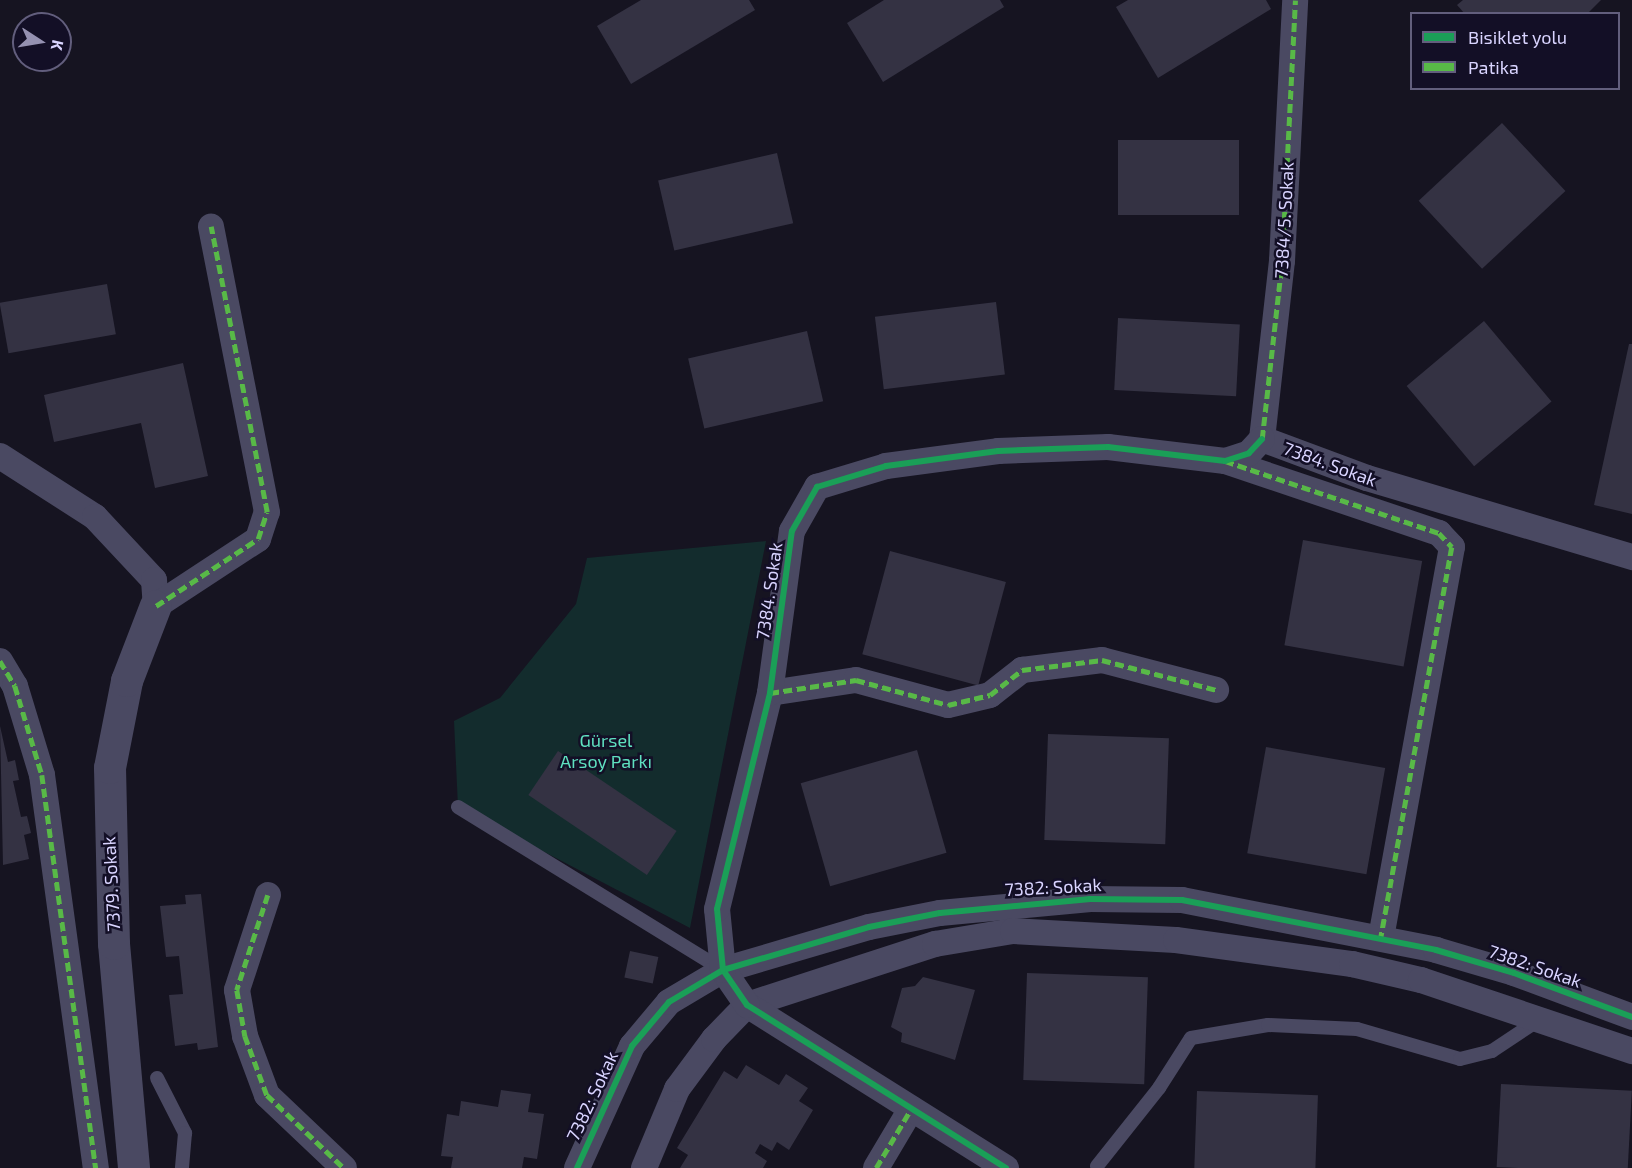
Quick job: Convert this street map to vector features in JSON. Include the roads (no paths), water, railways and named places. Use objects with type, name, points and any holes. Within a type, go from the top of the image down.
[{"type":"street","name":"7384/5. Sokak","points":[[1262,439],[1282,261],[1295,0]]},
{"type":"street","points":[[0,456],[95,517],[154,580],[156,606],[258,539],[267,512],[212,226]]},
{"type":"street","name":"7384. Sokak","points":[[747,1005],[723,970],[717,909],[770,693],[792,531],[817,487],[886,466],[998,451],[1108,447],[1225,461],[1249,453],[1262,439],[1367,478],[1632,557]]},
{"type":"street","points":[[1225,461],[1439,533],[1452,547],[1381,938]]},
{"type":"street","name":"7379. Sokak","points":[[135,1168],[114,944],[110,768],[127,681],[156,606]]},
{"type":"street","points":[[770,693],[856,680],[948,705],[990,695],[1022,670],[1102,660],[1216,690]]},
{"type":"street","points":[[0,661],[15,686],[42,775],[96,1168]]},
{"type":"street","points":[[268,895],[237,990],[244,1036],[267,1095],[344,1168]]},
{"type":"street","name":"7382: Sokak","points":[[577,1168],[632,1046],[669,1002],[723,970],[869,927],[950,912],[1090,899],[1182,900],[1381,938],[1514,973],[1632,1017]]},
{"type":"street","points":[[644,1168],[678,1089],[714,1039],[747,1005],[935,944],[1013,932],[1087,932],[1352,964],[1422,980],[1632,1051]]},
{"type":"street","points":[[747,1005],[1006,1168]]},
{"type":"street","points":[[876,1168],[911,1109]]},
{"type":"lane","points":[[458,807],[723,970]]},
{"type":"lane","points":[[1097,1166],[1159,1088],[1191,1038],[1268,1025],[1357,1029],[1460,1059],[1492,1051],[1540,1019]]},
{"type":"lane","points":[[158,1078],[186,1133],[182,1168]]},
{"type":"park label","name":"Gürsel Arsoy Parkı","points":[[606,751]]}]
